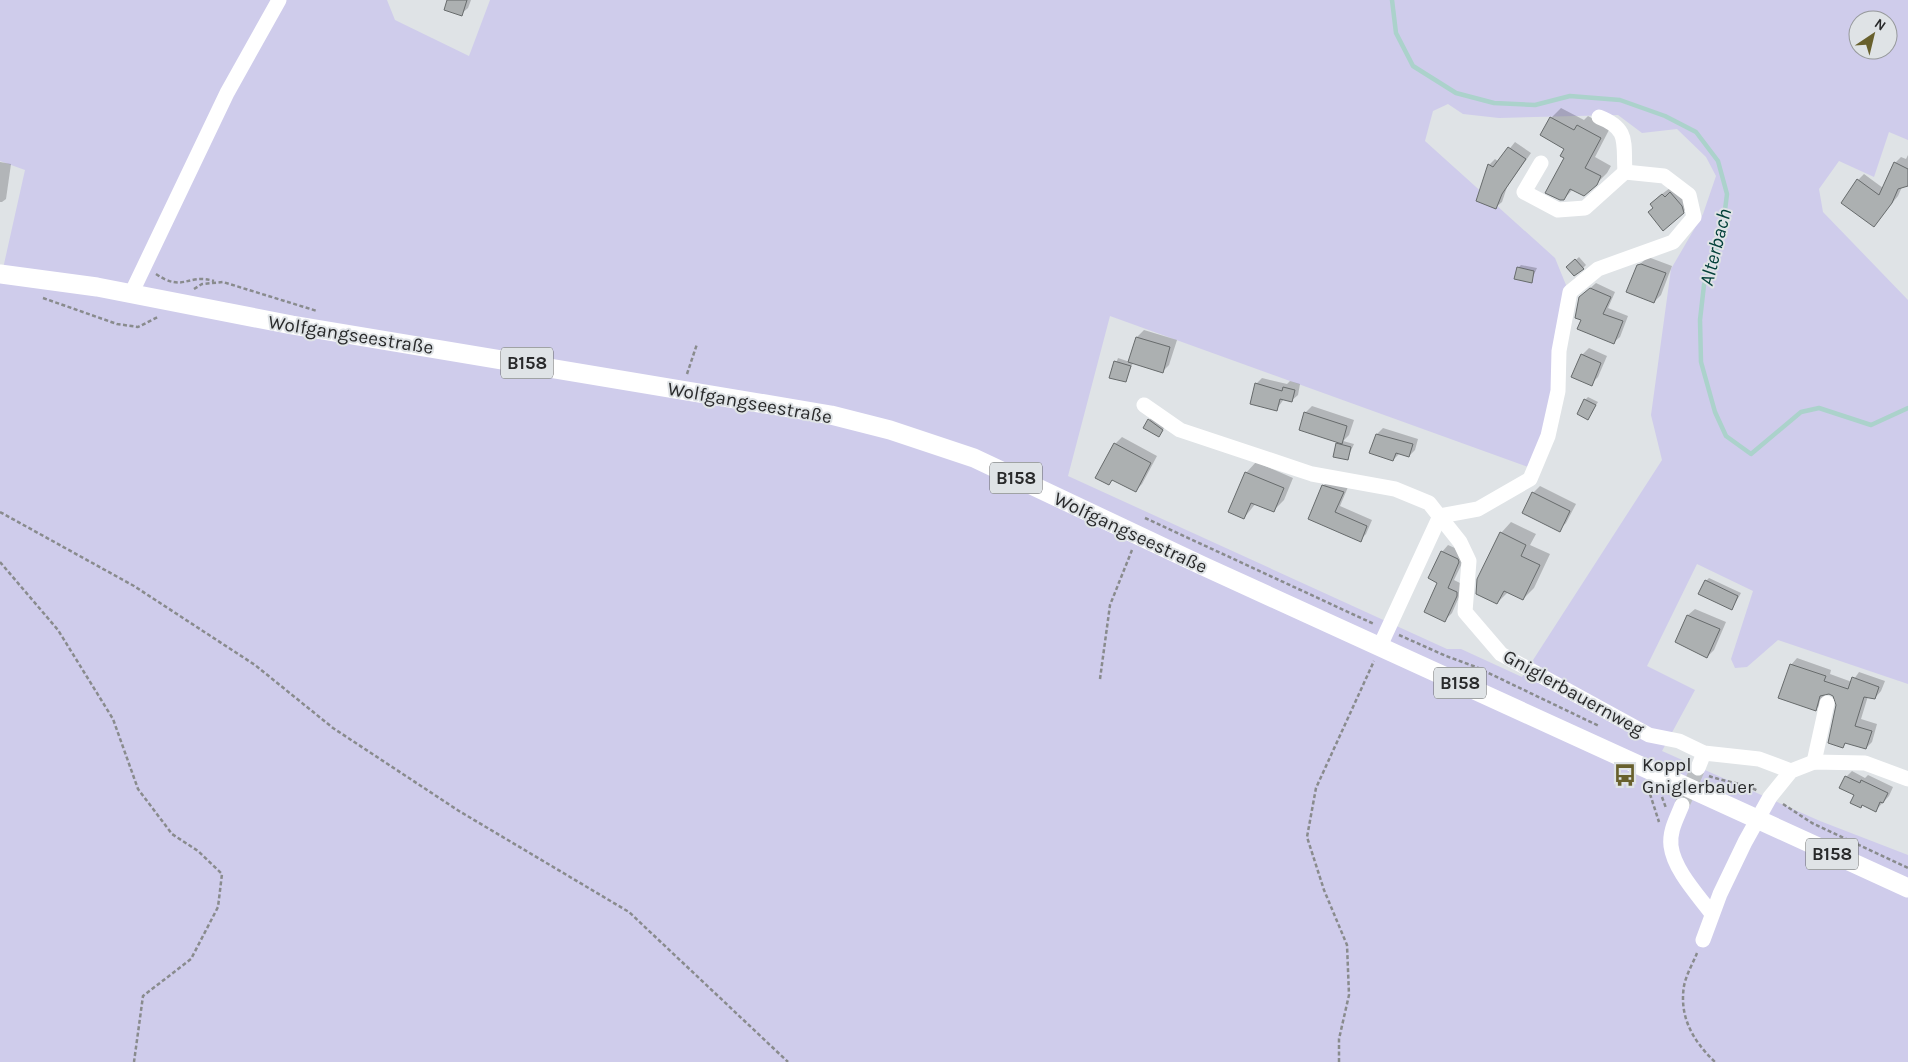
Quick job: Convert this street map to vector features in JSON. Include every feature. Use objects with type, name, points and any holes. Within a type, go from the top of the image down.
[{"type":"main road","name":"Wolfgangseestraße","points":[[0,274],[97,287],[292,325],[831,416],[890,430],[974,458],[1138,535],[1384,638],[1756,820],[1908,888]]},
{"type":"street","points":[[130,294],[227,93],[279,0]]},
{"type":"street","points":[[1599,116],[1615,123],[1622,134],[1625,172]]},
{"type":"street","points":[[1384,638],[1440,516],[1478,510],[1530,479],[1548,436],[1558,391],[1560,351],[1570,292],[1598,269],[1673,242],[1694,217],[1689,195],[1664,176],[1625,172],[1586,208],[1558,210],[1524,192],[1541,163]]},
{"type":"street","name":"Gniglerbauernweg","points":[[1144,405],[1180,430],[1312,474],[1395,489],[1429,503],[1460,542],[1469,561],[1465,612],[1501,654],[1649,734],[1679,741],[1702,765],[1758,759],[1791,771]]},
{"type":"street","points":[[1814,762],[1827,703]]},
{"type":"street","points":[[1702,940],[1712,914],[1756,820],[1770,797],[1791,771],[1814,762],[1865,763],[1908,779]]},
{"type":"street","points":[[1682,805],[1672,828],[1671,847],[1680,868],[1712,914]]},
{"type":"path","points":[[144,266],[174,283],[204,278],[215,282]]},
{"type":"path","points":[[42,298],[117,324],[138,327],[160,316]]},
{"type":"path","points":[[682,390],[697,344]]},
{"type":"path","points":[[0,512],[134,586],[255,665],[340,733],[459,811],[629,912],[788,1062]]},
{"type":"path","points":[[1100,679],[1110,606],[1138,535]]},
{"type":"path","points":[[0,562],[58,630],[113,719],[138,789],[172,834],[198,851],[222,874],[218,907],[191,959],[143,996],[134,1062]]},
{"type":"path","points":[[1339,1062],[1339,1039],[1349,994],[1347,945],[1324,890],[1307,837],[1316,788],[1384,638],[1476,667],[1602,728]]},
{"type":"path","points":[[1702,765],[1726,783],[1748,786],[1791,808],[1812,823],[1908,868]]},
{"type":"path","points":[[1702,940],[1684,985],[1684,1018],[1701,1048],[1715,1062]]},
{"type":"shaded area","points":[[0,0],[387,0],[395,20],[469,56],[490,0],[1908,0],[1908,140],[1889,132],[1874,177],[1839,161],[1819,189],[1823,212],[1908,300],[1908,684],[1778,640],[1747,667],[1735,668],[1731,659],[1753,591],[1697,564],[1647,666],[1695,690],[1662,751],[1820,821],[1908,855],[1908,1062],[0,1062],[0,282],[25,170],[0,161]],"holes":[[[1448,104],[1463,114],[1499,118],[1618,115],[1642,133],[1677,129],[1706,157],[1716,176],[1703,214],[1671,269],[1651,415],[1662,460],[1522,677],[1461,649],[1447,649],[1068,476],[1110,316],[1528,467],[1552,409],[1555,333],[1566,285],[1555,258],[1425,141],[1433,111]]]},
{"type":"building","points":[[447,0],[467,0],[462,16],[444,10]]},
{"type":"building","points":[[1550,117],[1574,130],[1577,125],[1601,138],[1585,168],[1601,176],[1597,185],[1584,196],[1570,189],[1564,200],[1545,193],[1564,158],[1560,156],[1564,149],[1540,135]]},
{"type":"building","points":[[1508,147],[1526,159],[1502,194],[1496,209],[1476,201],[1488,164],[1493,167]]},
{"type":"building","points":[[1894,162],[1908,169],[1908,186],[1898,189],[1892,203],[1874,227],[1841,203],[1857,179],[1879,195]]},
{"type":"building","points":[[1670,192],[1682,206],[1684,213],[1663,231],[1648,212],[1653,208],[1650,204],[1662,194],[1665,197]]},
{"type":"building","points":[[1575,259],[1584,269],[1574,276],[1566,267]]},
{"type":"building","points":[[1641,264],[1666,273],[1654,303],[1626,292],[1637,265]]},
{"type":"building","points":[[1517,267],[1534,271],[1532,283],[1514,279]]},
{"type":"building","points":[[1590,288],[1611,297],[1603,314],[1623,321],[1614,344],[1577,329],[1581,320],[1575,318],[1579,297]]},
{"type":"building","points":[[1136,337],[1170,347],[1163,373],[1128,362]]},
{"type":"building","points":[[1581,354],[1601,363],[1592,386],[1571,377]]},
{"type":"building","points":[[1114,361],[1131,366],[1126,382],[1109,378]]},
{"type":"building","points":[[1255,383],[1282,391],[1283,387],[1295,390],[1292,402],[1280,399],[1277,411],[1250,404]]},
{"type":"building","points":[[1584,399],[1596,405],[1588,420],[1577,414]]},
{"type":"building","points":[[1304,412],[1347,426],[1342,444],[1299,430]]},
{"type":"building","points":[[1148,419],[1163,430],[1159,437],[1143,428]]},
{"type":"building","points":[[1376,434],[1413,444],[1409,457],[1396,453],[1393,461],[1369,453]]},
{"type":"building","points":[[1114,443],[1151,463],[1136,492],[1112,480],[1109,485],[1095,478]]},
{"type":"building","points":[[1336,443],[1351,447],[1348,460],[1333,457]]},
{"type":"building","points":[[1245,472],[1284,488],[1274,512],[1251,503],[1244,519],[1228,512]]},
{"type":"building","points":[[1322,485],[1344,492],[1335,512],[1367,526],[1361,542],[1308,519]]},
{"type":"building","points":[[1532,492],[1570,511],[1560,532],[1522,513]]},
{"type":"building","points":[[1500,532],[1526,545],[1521,556],[1540,565],[1523,600],[1504,591],[1497,604],[1476,594],[1477,579]]},
{"type":"building","points":[[1441,551],[1458,559],[1459,562],[1448,588],[1457,592],[1457,596],[1445,622],[1424,612],[1437,583],[1428,578]]},
{"type":"building","points":[[1705,580],[1738,596],[1732,610],[1698,594]]},
{"type":"building","points":[[1687,615],[1720,629],[1707,658],[1675,642]]},
{"type":"building","points":[[1790,664],[1826,676],[1824,681],[1848,689],[1852,677],[1879,687],[1875,699],[1864,697],[1855,726],[1872,731],[1866,749],[1845,743],[1843,748],[1828,743],[1836,705],[1833,696],[1829,694],[1820,696],[1816,711],[1778,698]]},
{"type":"building","points":[[1845,776],[1860,783],[1861,780],[1888,793],[1883,803],[1880,802],[1876,812],[1862,805],[1861,808],[1850,803],[1854,795],[1839,788]]},
{"type":"waterway","name":"Alterbach","points":[[1392,0],[1396,33],[1413,66],[1456,93],[1494,103],[1535,105],[1570,96],[1620,100],[1665,116],[1696,132],[1718,161],[1727,194],[1722,234],[1704,285],[1700,320],[1701,362],[1715,412],[1726,436],[1751,454],[1801,412],[1819,408],[1871,425],[1908,408]]},
{"type":"tunnel","points":[[1682,805],[1698,768]]},
{"type":"place","name":"Koppl Gniglerbauer","points":[[1625,775]]}]
